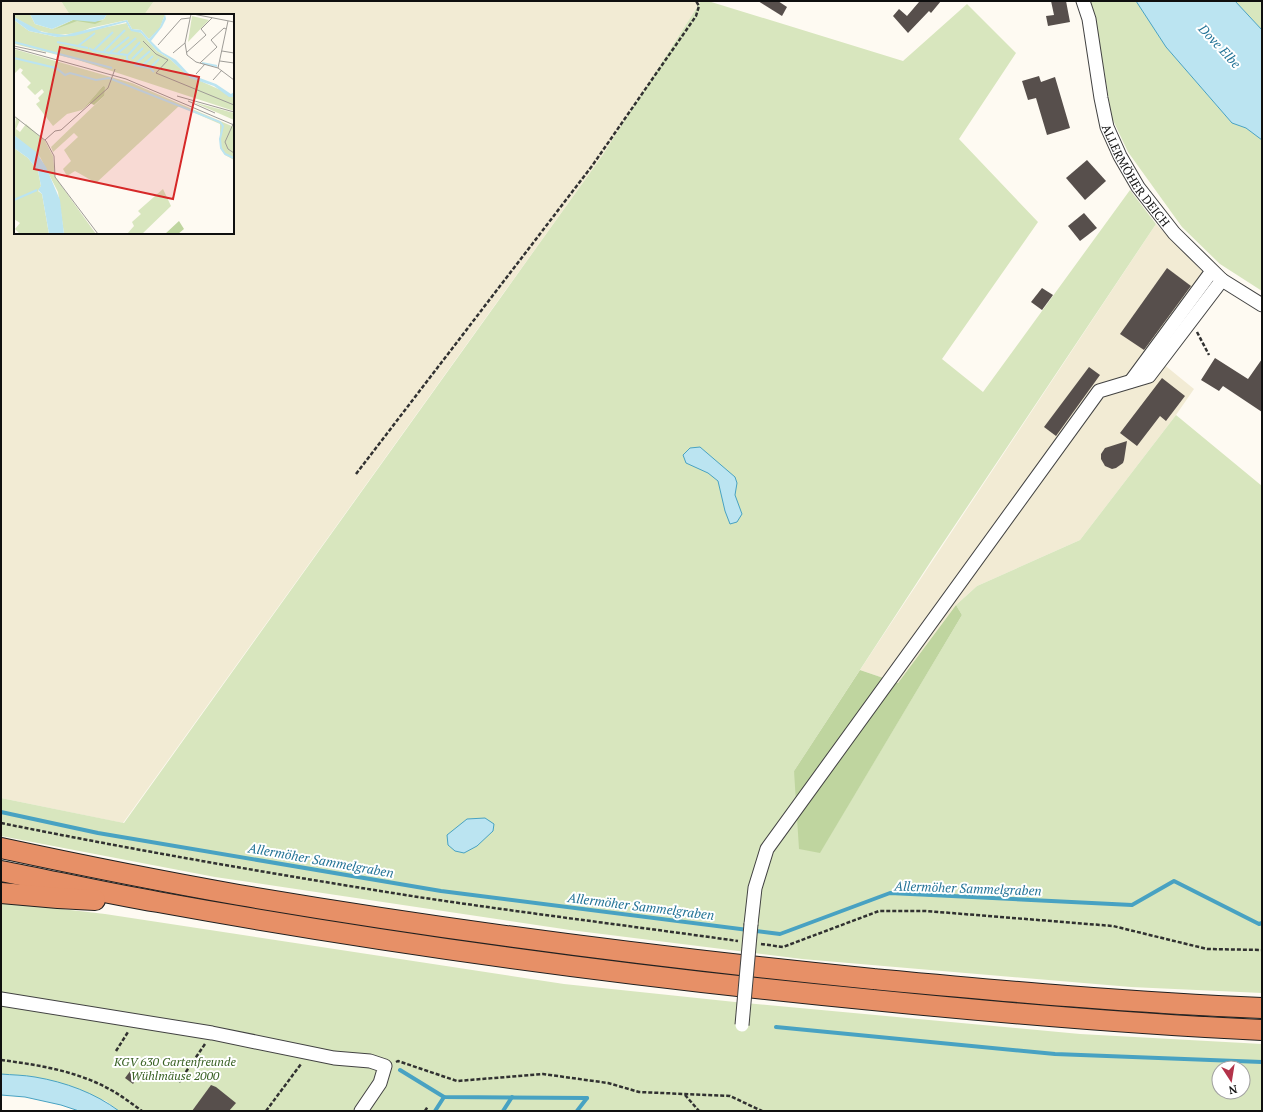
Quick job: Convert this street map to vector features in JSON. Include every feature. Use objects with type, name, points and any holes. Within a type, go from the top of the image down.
[{"type":"highway","points":[[1,848],[123,874],[239,895],[525,939],[631,953],[979,989],[1076,997],[1262,1008]]},
{"type":"highway","points":[[1,871],[155,902],[343,933],[629,974],[737,987],[1075,1019],[1262,1030]]},
{"type":"highway","points":[[1,893],[58,898],[155,902]]},
{"type":"street","name":"ALLERMÖHER DEICH","points":[[1083,1],[1089,19],[1107,128],[1120,156],[1138,187],[1174,233],[1217,276],[1262,306]]},
{"type":"street","points":[[742,1025],[755,888],[767,849],[1099,391],[1149,376],[1191,321],[1217,276]]},
{"type":"street","points":[[1131,381],[1217,276]]},
{"type":"street","points":[[1,999],[212,1034],[310,1052],[334,1058],[370,1061],[385,1066],[380,1083],[361,1111]]},
{"type":"path","points":[[356,474],[592,166],[696,16],[699,6],[696,1]]},
{"type":"path","points":[[1191,321],[1209,355]]},
{"type":"path","points":[[1,823],[172,856],[349,886],[744,942]]},
{"type":"path","points":[[760,944],[783,947],[879,911],[926,911],[1112,926],[1207,949],[1262,950]]},
{"type":"path","points":[[116,1051],[135,1022]]},
{"type":"path","points":[[179,1082],[212,1034]]},
{"type":"path","points":[[266,1111],[310,1052]]},
{"type":"path","points":[[1,1060],[39,1065],[75,1074],[111,1090],[142,1111]]},
{"type":"path","points":[[385,1066],[398,1061],[457,1081],[543,1074],[608,1083],[639,1092],[730,1096],[762,1111]]},
{"type":"path","points":[[684,1094],[699,1111]]},
{"type":"path","points":[[425,1111],[428,1106]]},
{"type":"shaded area","points":[[1,1],[61,1],[69,14],[14,14],[14,234],[234,234],[234,14],[145,14],[154,1],[701,1],[602,156],[123,823],[1,798]]},
{"type":"shaded area","points":[[1156,224],[1220,289],[1162,363],[1194,389],[1176,415],[1080,540],[977,586],[956,605],[898,683],[860,670]]},
{"type":"green space","points":[[61,1],[154,1],[145,14],[69,14]]},
{"type":"green space","points":[[701,1],[708,1],[903,61],[967,4],[1016,53],[959,139],[1038,222],[942,359],[983,392],[1130,190],[1156,224],[933,558],[794,771],[820,852],[962,615],[956,605],[977,586],[1080,540],[1176,415],[1262,486],[1262,993],[1131,987],[802,959],[570,930],[215,877],[1,836],[1,798],[124,823],[602,156]]},
{"type":"green space","points":[[1089,1],[1136,1],[1166,47],[1232,123],[1246,128],[1262,140],[1262,291],[1220,264],[1182,227],[1128,152],[1112,118],[1095,16]]},
{"type":"green space","points":[[1235,1],[1262,1],[1262,30]]},
{"type":"green space","points":[[956,605],[962,615],[820,853],[799,849],[794,771],[860,670],[898,683]]},
{"type":"green space","name":"KGV 630 Gartenfreunde Wühlmäuse 2000","points":[[1,902],[105,914],[564,984],[735,1002],[1080,1034],[1262,1044],[1262,1111],[119,1111],[106,1101],[34,1077],[1,1074]]},
{"type":"water","name":"Dove Elbe","points":[[1136,1],[1235,1],[1262,30],[1262,140],[1246,128],[1232,123],[1166,47]]},
{"type":"water","points":[[700,447],[735,477],[737,483],[735,495],[742,514],[737,522],[730,524],[725,511],[718,481],[708,473],[686,463],[683,455],[690,448]]},
{"type":"water","points":[[485,818],[494,824],[493,831],[477,846],[464,853],[455,851],[448,845],[447,835],[467,819]]},
{"type":"water","points":[[1,1074],[35,1077],[68,1085],[100,1099],[119,1111],[79,1111],[61,1105],[25,1097],[1,1095]]},
{"type":"building","points":[[758,1],[778,1],[787,7],[782,16]]},
{"type":"building","points":[[917,1],[941,1],[931,13],[929,11],[908,33],[893,16],[899,9],[907,16],[919,2]]},
{"type":"building","points":[[1051,1],[1066,1],[1070,22],[1048,26],[1046,16],[1054,15]]},
{"type":"building","points":[[1039,76],[1041,82],[1055,77],[1070,128],[1047,135],[1036,98],[1028,100],[1022,81]]},
{"type":"building","points":[[1087,160],[1106,181],[1085,200],[1066,178]]},
{"type":"building","points":[[1084,213],[1097,228],[1080,241],[1068,226]]},
{"type":"building","points":[[1167,268],[1191,286],[1144,350],[1120,334]]},
{"type":"building","points":[[1042,288],[1053,295],[1042,310],[1031,302]]},
{"type":"building","points":[[1215,358],[1248,379],[1262,359],[1262,412],[1223,386],[1219,391],[1201,380]]},
{"type":"building","points":[[1089,367],[1100,375],[1056,436],[1044,427]]},
{"type":"building","points":[[1162,378],[1185,396],[1166,421],[1160,416],[1137,446],[1120,433]]},
{"type":"building","points":[[1127,441],[1123,463],[1112,469],[1105,466],[1101,459],[1101,454],[1105,448]]},
{"type":"building","points":[[131,1070],[139,1075],[133,1084],[125,1078]]},
{"type":"building","points":[[211,1085],[216,1087],[236,1103],[229,1111],[192,1111]]},
{"type":"waterway","name":"Allermöher Sammelgraben","points":[[1,812],[98,833],[441,891],[780,934],[890,893],[1132,905],[1174,881],[1259,924],[1262,923]]},
{"type":"waterway","points":[[776,1027],[1055,1054],[1262,1062]]},
{"type":"waterway","points":[[400,1070],[444,1097],[587,1098]]},
{"type":"waterway","points":[[435,1111],[444,1097]]},
{"type":"waterway","points":[[503,1111],[512,1097]]},
{"type":"waterway","points":[[577,1111],[587,1098]]}]
